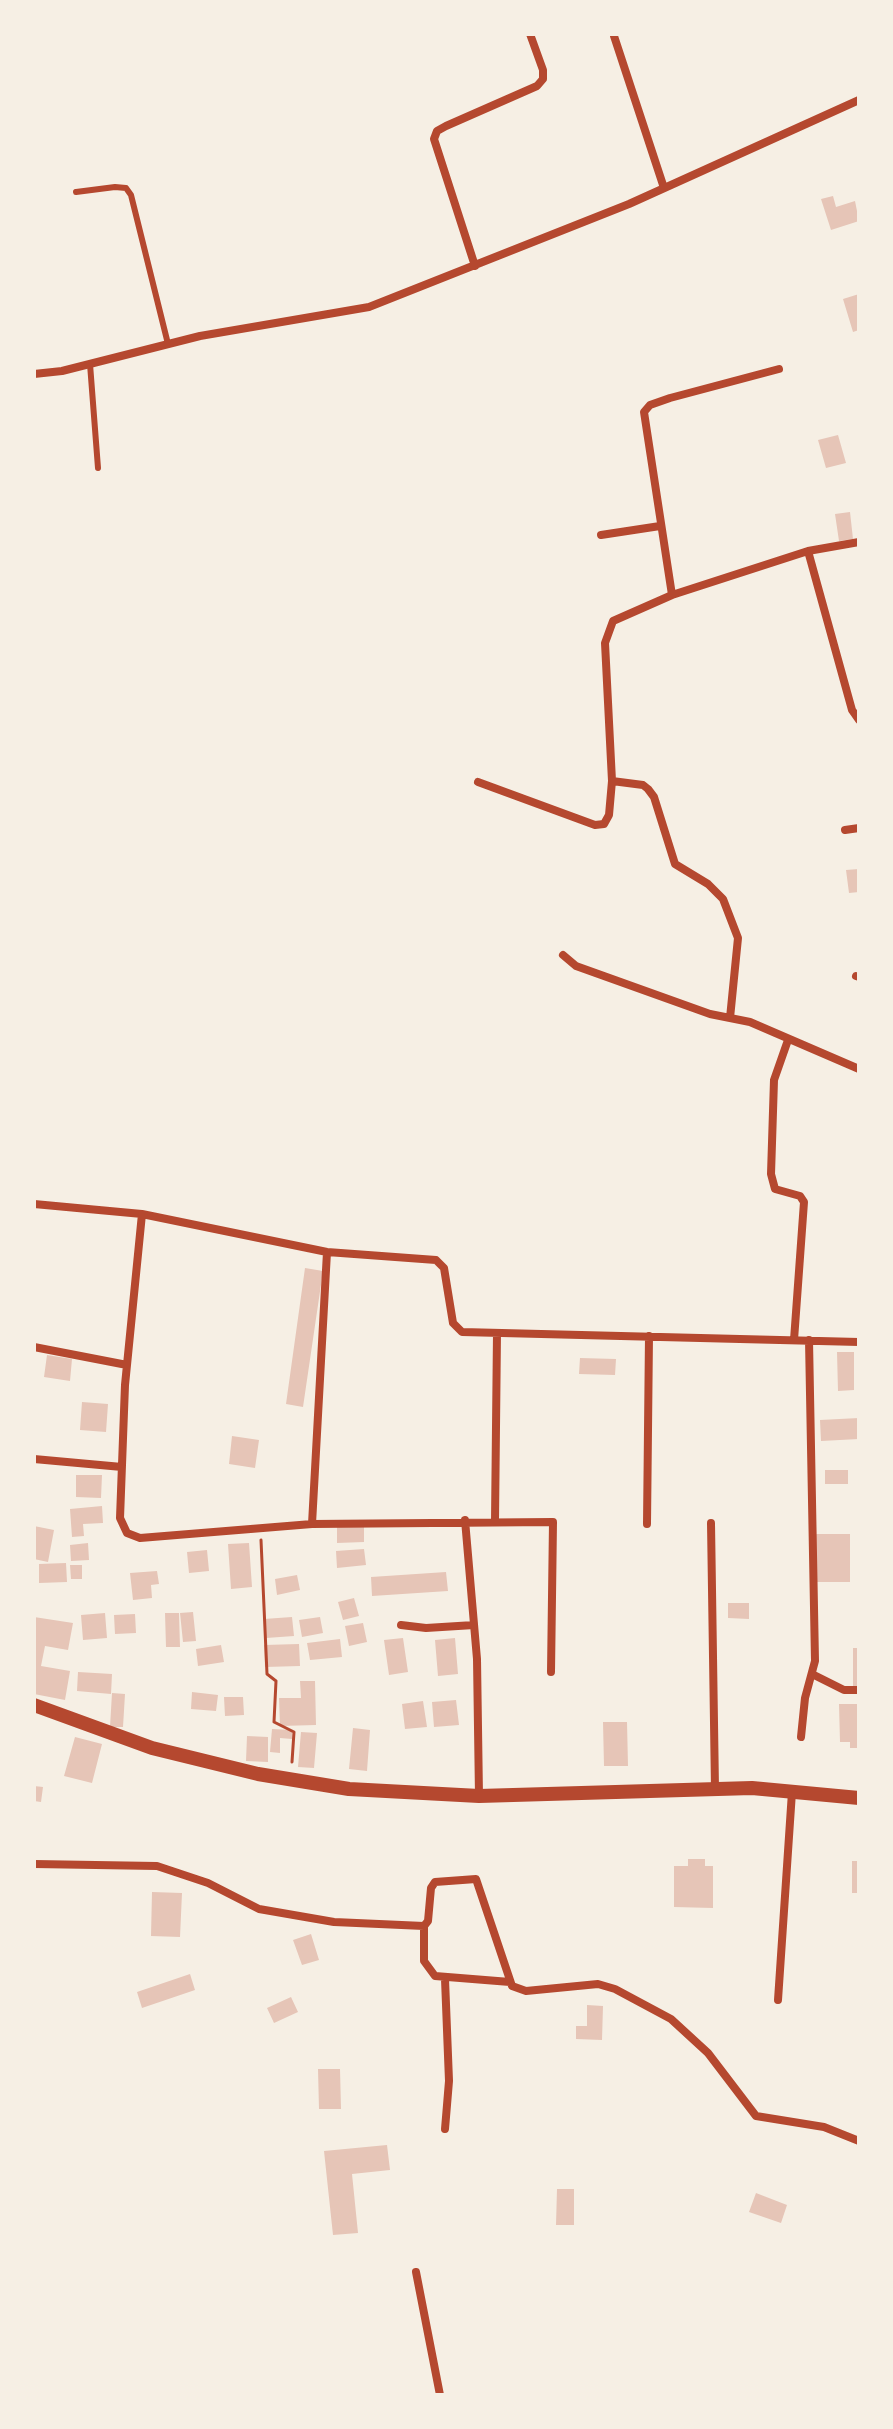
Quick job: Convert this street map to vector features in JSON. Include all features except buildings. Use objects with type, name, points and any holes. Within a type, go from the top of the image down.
[{"type":"street","points":[[475,266],[434,139],[437,131],[446,126],[537,86],[543,79],[543,70],[530,34]]},
{"type":"street","points":[[614,36],[664,188]]},
{"type":"street","points":[[34,374],[90,364],[168,344],[347,314],[475,266],[664,188],[859,100]]},
{"type":"street","points":[[672,595],[643,417],[646,408],[670,398],[779,369]]},
{"type":"street","points":[[601,535],[660,526]]},
{"type":"street","points":[[478,782],[595,825],[604,824],[609,815],[612,781],[606,634],[617,616],[808,551],[859,542]]},
{"type":"street","points":[[808,551],[852,710],[859,720]]},
{"type":"street","points":[[612,781],[643,785],[648,789],[654,797],[675,864],[708,884],[723,899],[738,938],[730,1018]]},
{"type":"street","points":[[845,830],[859,828]]},
{"type":"street","points":[[563,955],[576,966],[750,1022],[859,1069]]},
{"type":"street","points":[[788,1040],[777,1063],[774,1080],[771,1174],[775,1189],[800,1196],[804,1202],[794,1340]]},
{"type":"street","points":[[34,1204],[142,1214],[327,1252],[436,1260],[444,1268],[455,1327],[462,1332],[859,1342]]},
{"type":"street","points":[[142,1214],[127,1365],[120,1518],[133,1537],[312,1524],[465,1520],[553,1522],[551,1672]]},
{"type":"street","points":[[312,1524],[327,1252]]},
{"type":"street","points":[[495,1521],[497,1333]]},
{"type":"street","points":[[647,1524],[649,1336]]},
{"type":"street","points":[[801,1737],[805,1698],[815,1661],[809,1340]]},
{"type":"street","points":[[34,1347],[127,1365]]},
{"type":"street","points":[[34,1459],[122,1467]]},
{"type":"street","points":[[465,1520],[474,1625],[479,1796]]},
{"type":"street","points":[[711,1523],[715,1789]]},
{"type":"street","points":[[401,1625],[435,1628],[474,1625]]},
{"type":"street","points":[[812,1674],[844,1690],[859,1690]]},
{"type":"street","points":[[34,1705],[152,1748],[349,1789],[479,1796],[715,1789],[859,1798]]},
{"type":"street","points":[[778,2000],[792,1792]]},
{"type":"street","points":[[34,1864],[157,1866],[208,1883],[259,1909],[334,1922],[424,1926]]},
{"type":"street","points":[[510,1982],[500,1943],[476,1879],[435,1882],[431,1888],[428,1921],[424,1926],[424,1961],[435,1976],[510,1982],[520,1990],[598,1984],[615,1989],[671,2019],[708,2053],[756,2116],[824,2127],[859,2141]]},
{"type":"street","points":[[445,1979],[449,2081],[445,2129]]},
{"type":"street","points":[[416,2272],[440,2395]]},
{"type":"lane","points":[[76,192],[115,187],[126,188],[131,195],[168,344]]},
{"type":"lane","points":[[90,364],[98,468]]},
{"type":"path","points":[[261,1528],[267,1674],[276,1681],[274,1722],[294,1732],[291,1779]]}]
